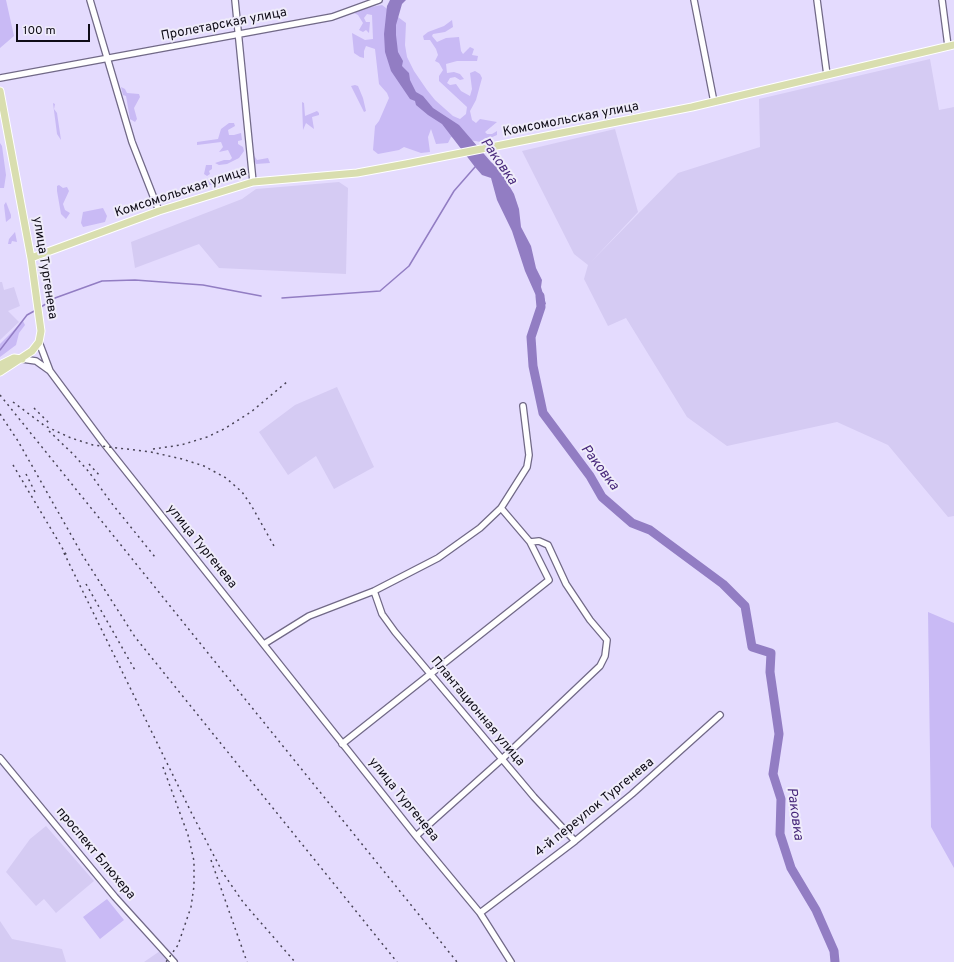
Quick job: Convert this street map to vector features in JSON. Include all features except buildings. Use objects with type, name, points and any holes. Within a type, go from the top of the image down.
[{"type":"main road","name":"Комсомольская улица","points":[[31,258],[159,211],[253,182],[357,173],[598,127],[827,76],[951,45]]},
{"type":"main road","name":"улица Тургенева","points":[[0,91],[39,304],[42,331],[39,342]]},
{"type":"main road","points":[[0,372],[32,351],[39,342]]},
{"type":"main road","points":[[0,365],[14,358],[22,358]]},
{"type":"street","points":[[90,0],[132,142],[159,211]]},
{"type":"street","points":[[235,0],[253,182]]},
{"type":"street","name":"Пролетарская улица","points":[[0,78],[343,14],[379,0]]},
{"type":"street","points":[[694,0],[714,102]]},
{"type":"street","points":[[817,0],[827,76]]},
{"type":"street","points":[[942,0],[951,45]]},
{"type":"street","name":"улица Тургенева","points":[[39,342],[50,371],[125,472],[416,836],[480,913],[511,962]]},
{"type":"street","points":[[22,358],[36,361],[50,371]]},
{"type":"street","points":[[264,644],[309,616],[374,591],[438,558],[461,543],[502,508],[527,467],[529,455],[522,406]]},
{"type":"street","points":[[342,744],[549,580],[530,542],[502,508]]},
{"type":"street","points":[[416,836],[502,759],[600,666],[607,647],[607,640],[590,620],[566,584],[548,545],[539,540],[530,542]]},
{"type":"street","name":"Плантационная улица","points":[[374,591],[382,614],[502,759],[575,841]]},
{"type":"street","name":"4-й переулок Тургенева","points":[[480,913],[575,841],[632,794],[720,716]]},
{"type":"street","name":"проспект Блюхера","points":[[0,758],[116,897],[174,962]]},
{"type":"shaded area","points":[[0,0],[6,0],[14,36],[0,48]]},
{"type":"shaded area","points":[[390,0],[406,0],[402,4],[396,25],[396,35],[398,52],[403,61],[402,66],[409,73],[410,80],[416,92],[423,96],[433,108],[459,125],[491,162],[500,170],[514,194],[519,209],[521,227],[531,246],[536,268],[542,280],[541,287],[546,304],[541,307],[525,271],[512,231],[497,200],[491,178],[482,175],[442,124],[428,115],[416,105],[415,101],[410,99],[391,71],[385,52],[384,34],[387,6]]},
{"type":"shaded area","points":[[382,5],[406,23],[405,45],[407,57],[414,71],[427,90],[435,100],[453,116],[460,119],[466,114],[467,107],[439,81],[439,76],[443,70],[439,63],[435,61],[438,55],[436,49],[430,40],[424,40],[423,36],[428,32],[444,26],[452,20],[453,27],[445,32],[433,34],[432,36],[437,42],[446,38],[459,37],[461,51],[463,54],[470,47],[474,49],[472,55],[478,56],[477,61],[457,61],[446,64],[447,73],[454,72],[460,74],[464,79],[460,80],[455,77],[450,78],[447,83],[450,85],[456,84],[461,91],[470,96],[472,89],[470,73],[475,71],[480,74],[482,78],[476,100],[470,111],[472,120],[476,123],[480,119],[497,122],[485,132],[487,134],[492,134],[497,131],[497,135],[490,138],[485,138],[481,142],[451,137],[448,143],[436,144],[431,129],[428,137],[430,152],[421,153],[404,147],[399,150],[378,154],[373,150],[375,126],[379,121],[389,98],[387,93],[379,84],[375,49],[366,46],[364,58],[354,53],[352,33],[365,40],[373,39],[372,15],[367,14],[364,18],[366,22],[370,22],[369,33],[366,30],[363,32],[359,30],[363,23],[358,15],[354,13],[365,8]]},
{"type":"shaded area","points":[[930,59],[939,110],[954,107],[954,516],[948,517],[888,445],[837,422],[727,446],[687,417],[626,318],[608,326],[584,279],[588,265],[574,254],[522,151],[615,129],[638,212],[590,263],[678,173],[760,147],[759,99]]},
{"type":"shaded area","points":[[351,86],[358,86],[363,98],[366,111],[364,112]]},
{"type":"shaded area","points":[[121,87],[125,89],[127,93],[139,94],[140,97],[134,108],[137,119],[135,122],[130,119],[126,96],[123,95]]},
{"type":"shaded area","points":[[302,102],[304,103],[305,116],[317,111],[319,113],[319,115],[312,117],[314,129],[306,123],[303,130]]},
{"type":"shaded area","points":[[53,103],[55,104],[54,109],[57,113],[61,140],[57,134]]},
{"type":"shaded area","points":[[229,123],[234,123],[235,126],[228,130],[229,135],[241,133],[242,140],[238,141],[238,144],[243,147],[244,151],[239,158],[227,164],[219,165],[215,163],[230,160],[232,158],[228,150],[219,152],[223,147],[221,142],[197,145],[197,142],[218,139],[221,129]]},
{"type":"shaded area","points":[[0,143],[2,146],[6,175],[4,188],[0,188]]},
{"type":"shaded area","points":[[253,154],[257,160],[268,158],[270,163],[256,164],[252,156]]},
{"type":"shaded area","points":[[206,165],[212,165],[212,169],[209,171],[210,174],[207,176],[204,174]]},
{"type":"shaded area","points":[[240,172],[241,175],[222,184],[209,185],[209,179],[219,181]]},
{"type":"shaded area","points":[[339,182],[348,188],[346,274],[219,268],[199,244],[135,268],[131,242],[242,199],[256,189]]},
{"type":"shaded area","points":[[59,185],[63,188],[67,187],[69,191],[63,204],[65,210],[70,213],[66,219],[61,214],[57,191],[57,186]]},
{"type":"shaded area","points":[[6,202],[11,218],[6,222],[4,205]]},
{"type":"shaded area","points":[[103,208],[107,216],[105,222],[83,227],[81,223],[83,212]]},
{"type":"shaded area","points":[[15,232],[17,242],[12,241],[11,244],[8,244],[9,239]]},
{"type":"shaded area","points":[[0,282],[2,282],[4,290],[14,287],[20,306],[8,311],[19,322],[0,340]]},
{"type":"shaded area","points":[[23,321],[25,325],[19,333],[16,345],[0,357],[0,344]]},
{"type":"shaded area","points":[[337,387],[374,467],[334,489],[316,456],[288,475],[259,432],[295,405]]},
{"type":"shaded area","points":[[928,612],[954,623],[954,868],[931,827]]},
{"type":"shaded area","points":[[46,826],[94,881],[56,913],[44,899],[36,906],[6,872],[30,839]]},
{"type":"shaded area","points":[[107,899],[124,920],[100,939],[83,917]]},
{"type":"shaded area","points":[[0,921],[12,939],[62,949],[66,962],[0,962]]},
{"type":"shaded area","points":[[160,951],[169,962],[144,962]]},
{"type":"waterway","points":[[282,298],[380,291],[409,266],[454,191],[475,167]]},
{"type":"waterway","points":[[41,307],[55,298],[102,281],[135,280],[203,285],[261,296]]},
{"type":"waterway","name":"Раковка","points":[[540,296],[541,307],[531,337],[533,366],[543,413],[590,476],[602,497],[632,523],[650,530],[723,584],[745,606],[752,647],[771,653],[770,672],[779,734],[773,774],[781,799],[780,834],[791,868],[816,910],[834,951],[835,962]]},
{"type":"waterway","points":[[0,350],[27,315],[36,310]]},
{"type":"railway","points":[[153,449],[181,445],[207,437],[224,429],[251,412],[288,381]]},
{"type":"railway","points":[[0,395],[457,962]]},
{"type":"railway","points":[[13,402],[45,426],[71,438],[93,445],[151,452],[182,459],[204,466],[226,478],[242,492],[274,546]]},
{"type":"railway","points":[[34,408],[50,424]]},
{"type":"railway","points":[[0,414],[18,441],[83,556],[135,637],[397,962]]},
{"type":"railway","points":[[49,431],[89,472],[113,505],[155,557]]},
{"type":"railway","points":[[89,464],[100,476]]},
{"type":"railway","points":[[13,465],[67,556]]},
{"type":"railway","points":[[26,474],[36,494]]},
{"type":"railway","points":[[64,553],[192,814],[223,873],[243,902],[295,962]]},
{"type":"railway","points":[[86,584],[136,672]]},
{"type":"railway","points":[[163,767],[188,835],[194,861],[194,886],[191,907],[178,945],[166,962]]},
{"type":"railway","points":[[211,860],[247,962]]}]
